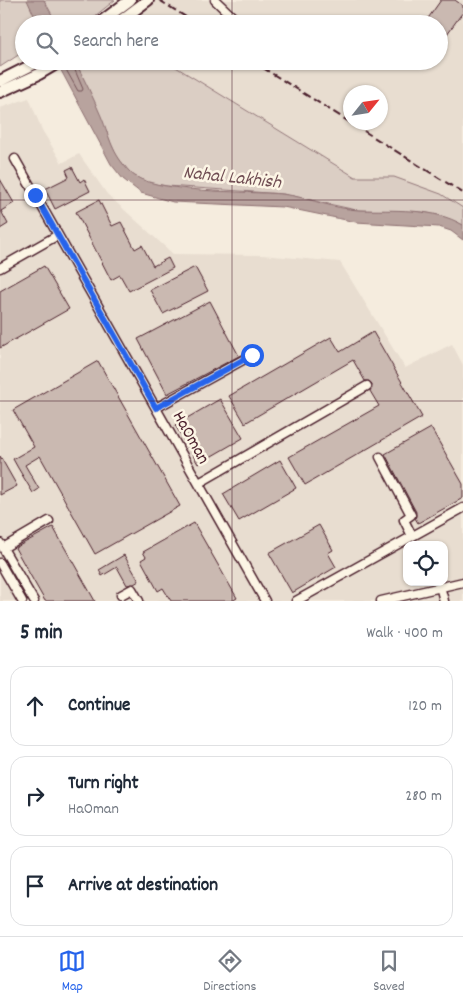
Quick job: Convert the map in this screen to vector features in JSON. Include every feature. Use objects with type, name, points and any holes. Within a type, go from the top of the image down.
[{"type":"main road","points":[[110,15],[130,0]]},
{"type":"main road","points":[[128,15],[148,0]]},
{"type":"main road","points":[[0,81],[22,70]]},
{"type":"main road","points":[[0,92],[46,70]]},
{"type":"street","points":[[215,0],[231,15]]},
{"type":"street","name":"HaOman","points":[[15,159],[266,601]]},
{"type":"street","points":[[0,268],[58,234]]},
{"type":"street","points":[[156,408],[252,355]]},
{"type":"street","points":[[199,483],[367,386]]},
{"type":"street","points":[[380,456],[411,515],[404,520],[412,536]]},
{"type":"street","points":[[296,601],[463,508]]},
{"type":"street","points":[[34,601],[1,546],[49,521]]},
{"type":"street","points":[[0,563],[3,573],[22,601]]},
{"type":"street","points":[[3,573],[15,568]]},
{"type":"street","points":[[448,585],[463,582]]},
{"type":"street","points":[[381,601],[418,597],[440,586],[444,601]]},
{"type":"street","points":[[120,595],[132,589],[139,601]]},
{"type":"shaded area","points":[[0,0],[115,0],[96,15],[15,15],[15,57],[0,67]]},
{"type":"shaded area","points":[[122,0],[463,0],[463,208],[441,194],[355,177],[181,70],[448,70],[448,15],[126,15]]},
{"type":"shaded area","points":[[79,70],[181,70],[355,177],[394,177],[441,194],[463,208],[463,225],[438,215],[422,212],[356,210],[283,194],[148,183],[130,173],[116,155]]},
{"type":"shaded area","points":[[29,98],[42,130],[62,163],[79,154],[107,194],[173,254],[262,255],[340,262],[405,368],[452,344],[463,365],[463,601],[0,601],[0,108]]},
{"type":"water","points":[[27,0],[44,0],[52,15],[34,15]]},
{"type":"water","points":[[61,70],[79,70],[98,109],[115,152],[130,172],[141,179],[178,188],[282,194],[349,209],[399,210],[439,215],[463,225],[463,240],[451,231],[439,227],[356,222],[283,207],[173,202],[141,193],[123,179],[111,164]]},
{"type":"building","points":[[441,0],[455,0],[463,6],[463,12],[448,33],[448,15],[430,15]]},
{"type":"building","points":[[72,167],[80,182],[84,179],[90,191],[55,209],[45,189],[69,177],[66,170]]},
{"type":"building","points":[[0,179],[14,203],[1,211],[8,224],[0,229]]},
{"type":"building","points":[[99,200],[112,226],[121,222],[135,249],[142,245],[153,266],[168,258],[173,268],[129,291],[120,275],[111,280],[76,212]]},
{"type":"building","points":[[44,266],[69,309],[0,348],[0,291]]},
{"type":"building","points":[[195,267],[208,291],[163,314],[150,290]]},
{"type":"building","points":[[210,301],[239,356],[167,394],[138,339]]},
{"type":"building","points":[[373,332],[422,417],[305,485],[289,457],[379,406],[370,391],[372,384],[369,381],[365,381],[353,360],[245,423],[229,396],[331,337],[340,352]]},
{"type":"building","points":[[98,361],[180,506],[95,554],[40,456],[25,465],[39,489],[33,493],[18,468],[13,459],[34,447],[13,410]]},
{"type":"building","points":[[220,399],[243,438],[198,464],[175,425]]},
{"type":"building","points":[[431,428],[463,484],[463,498],[418,523],[415,518],[416,512],[385,454]]},
{"type":"building","points":[[0,456],[17,486],[0,495]]},
{"type":"building","points":[[280,460],[296,488],[239,521],[223,494]]},
{"type":"building","points":[[194,523],[237,598],[232,601],[171,601],[163,588],[158,591],[141,560],[146,557],[143,552]]},
{"type":"building","points":[[319,525],[333,550],[328,553],[336,567],[292,593],[269,553]]},
{"type":"building","points":[[53,527],[95,601],[45,601],[15,548]]},
{"type":"building","points":[[124,555],[139,581],[134,584],[127,585],[117,567],[102,576],[99,570]]},
{"type":"railway","points":[[159,0],[183,15]]},
{"type":"railway","points":[[266,70],[463,193]]},
{"type":"route","points":[[35,195],[156,408],[252,355]]},
{"type":"water label","name":"Nahal Lakhish","points":[[232,179]]}]
